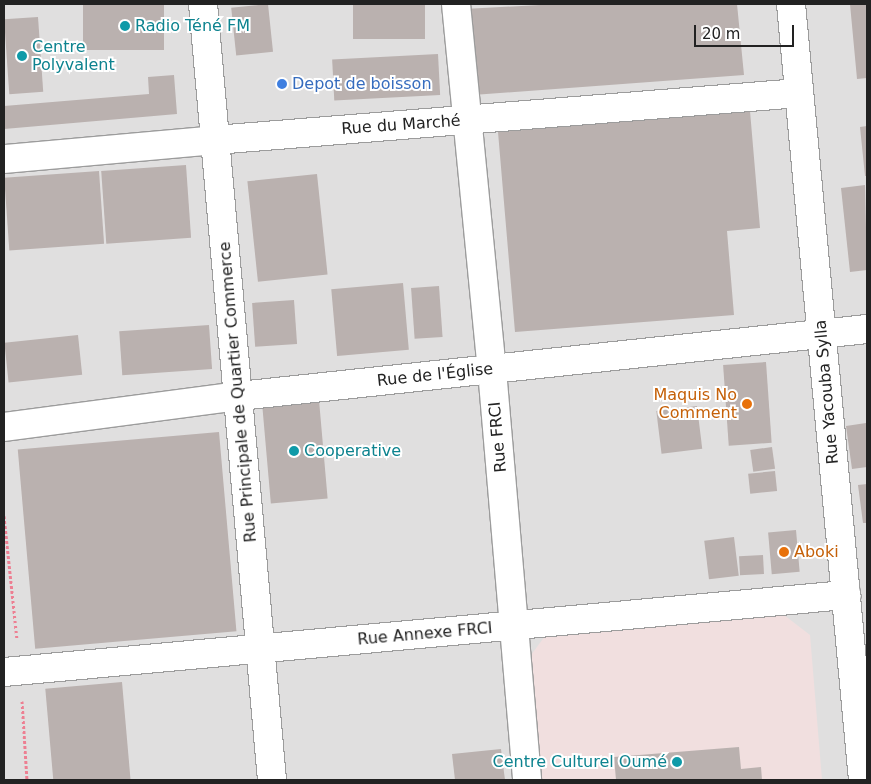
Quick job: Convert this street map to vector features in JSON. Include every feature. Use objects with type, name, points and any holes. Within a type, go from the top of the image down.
[{"type":"street","name":"Rue Principale de Quartier Commerce","points":[[202,4],[239,396],[272,780]]},
{"type":"street","name":"Rue FRCI","points":[[456,4],[492,370],[527,780]]},
{"type":"street","name":"Rue Yacouba Sylla","points":[[791,4],[862,780]]},
{"type":"street","name":"Rue du Marché","points":[[4,160],[215,140],[799,93]]},
{"type":"street","name":"Rue de l'Église","points":[[4,427],[239,396],[492,370],[821,332],[867,329]]},
{"type":"street","name":"Rue Annexe FRCI","points":[[4,672],[846,594]]},
{"type":"shaded area","points":[[4,4],[867,4],[867,780],[4,780]]},
{"type":"shaded area","points":[[784,615],[810,635],[822,780],[538,780],[528,659],[551,628]]},
{"type":"building","name":"Radio Téné FM","points":[[83,4],[164,4],[164,50],[83,50]]},
{"type":"building","points":[[268,4],[273,52],[236,56],[231,8]]},
{"type":"building","points":[[353,4],[425,4],[425,39],[353,39]]},
{"type":"building","points":[[558,4],[737,4],[744,75],[473,95],[464,9]]},
{"type":"building","points":[[850,4],[867,4],[867,78],[857,79]]},
{"type":"building","name":"Centre Polyvalent","points":[[38,17],[43,92],[9,94],[4,19]]},
{"type":"building","points":[[438,54],[440,95],[334,100],[332,60]]},
{"type":"building","points":[[174,75],[177,114],[4,129],[4,106],[149,94],[148,77]]},
{"type":"building","points":[[750,111],[760,228],[727,231],[734,315],[515,332],[498,132]]},
{"type":"building","points":[[867,126],[867,176],[865,176],[860,127]]},
{"type":"building","points":[[186,165],[191,238],[106,244],[101,171]]},
{"type":"building","points":[[99,171],[104,244],[9,250],[4,178]]},
{"type":"building","points":[[317,174],[328,274],[258,282],[247,181]]},
{"type":"building","points":[[865,185],[867,270],[850,272],[841,188]]},
{"type":"building","points":[[403,283],[409,350],[337,356],[331,289]]},
{"type":"building","points":[[439,286],[443,337],[415,339],[411,288]]},
{"type":"building","points":[[294,300],[297,344],[255,347],[252,303]]},
{"type":"building","points":[[209,325],[212,369],[122,375],[119,331]]},
{"type":"building","points":[[78,335],[82,375],[9,383],[4,343]]},
{"type":"building","name":"Maquis No Comment","points":[[766,362],[772,443],[729,446],[723,365]]},
{"type":"building","name":"Cooperative","points":[[319,400],[328,499],[271,504],[262,405]]},
{"type":"building","points":[[697,406],[702,449],[662,454],[656,411]]},
{"type":"building","points":[[866,423],[867,467],[852,469],[846,426]]},
{"type":"building","points":[[219,432],[236,631],[35,649],[18,450]]},
{"type":"building","points":[[772,447],[775,469],[753,472],[750,450]]},
{"type":"building","points":[[775,471],[777,491],[750,494],[748,474]]},
{"type":"building","points":[[867,484],[867,523],[863,523],[858,485]]},
{"type":"building","name":"Aboki","points":[[796,530],[800,572],[772,574],[768,532]]},
{"type":"building","points":[[734,537],[739,576],[709,579],[704,541]]},
{"type":"building","points":[[763,555],[764,574],[740,575],[739,556]]},
{"type":"building","points":[[122,682],[131,780],[53,780],[45,689]]},
{"type":"building","name":"Centre Culturel Oumé","points":[[739,747],[741,769],[761,767],[762,780],[616,780],[614,757]]},
{"type":"building","points":[[501,749],[505,780],[455,780],[452,754]]},
{"type":"place","name":"Radio Téné FM","points":[[125,26]]},
{"type":"place","name":"Centre Polyvalent","points":[[22,56]]},
{"type":"place","name":"Depot de boisson","points":[[282,84]]},
{"type":"place","name":"Maquis No Comment","points":[[747,404]]},
{"type":"place","name":"Cooperative","points":[[294,451]]},
{"type":"place","name":"Aboki","points":[[784,552]]},
{"type":"place","name":"Centre Culturel Oumé","points":[[677,762]]}]
